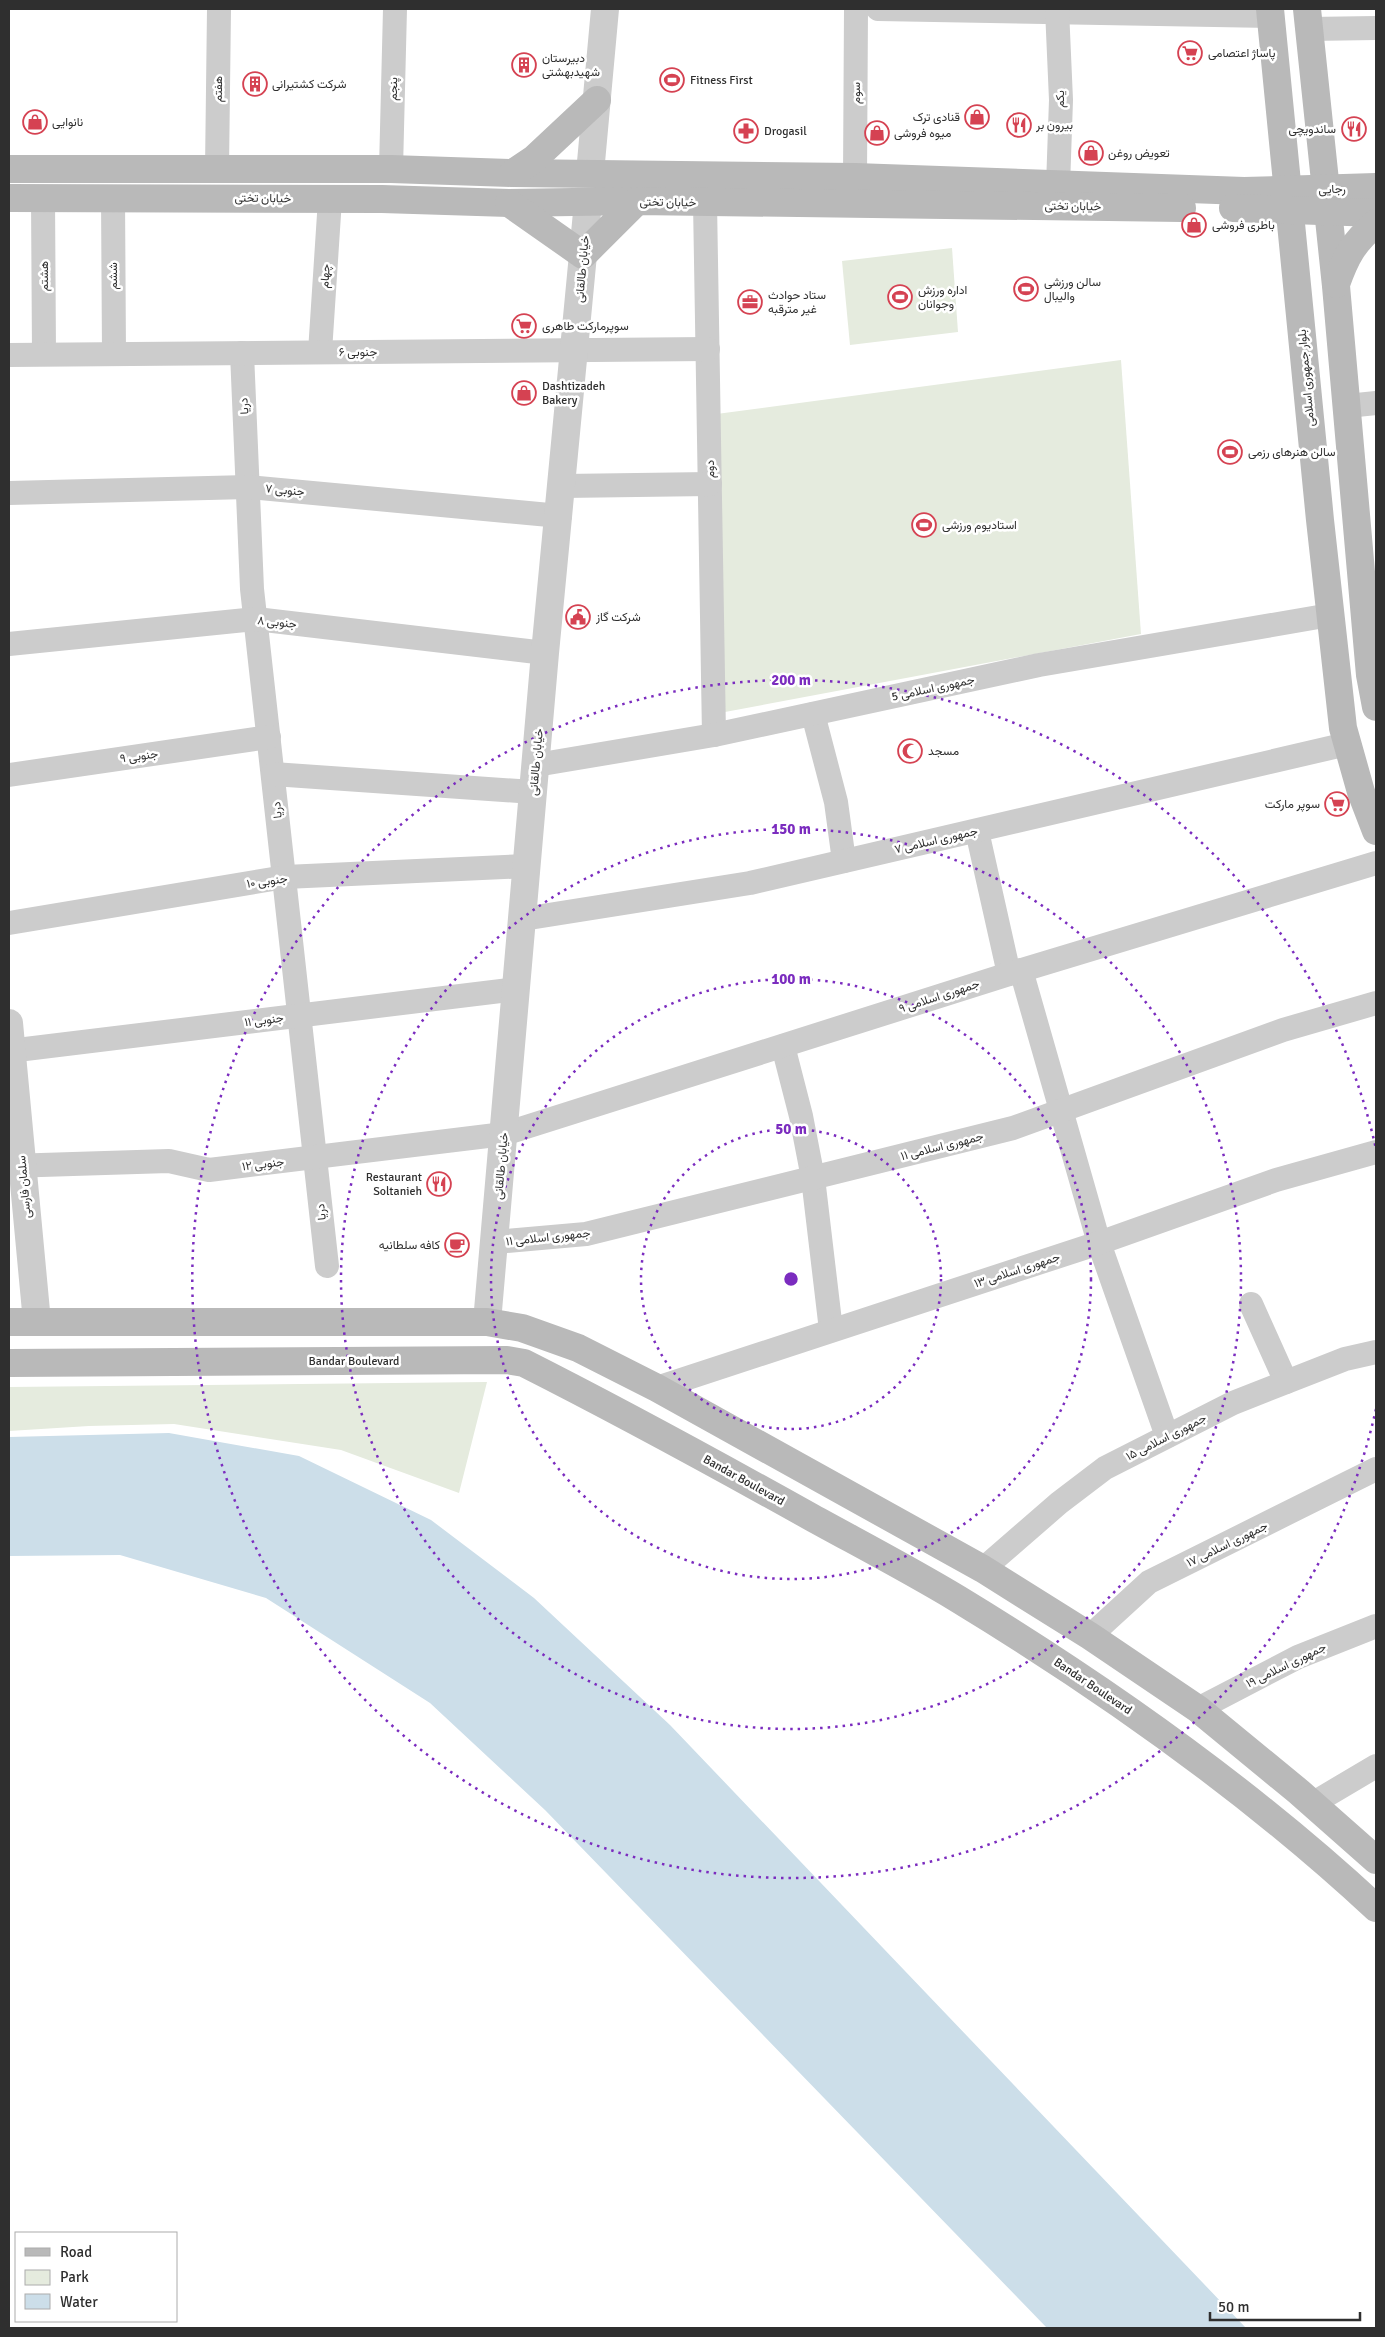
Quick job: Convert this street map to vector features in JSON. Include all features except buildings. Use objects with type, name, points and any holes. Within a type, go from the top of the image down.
[{"type":"main road","name":"بلوار جمهوری اسلامی","points":[[1271,12],[1288,200],[1343,728],[1361,792],[1376,831]]},
{"type":"main road","points":[[1308,19],[1347,406],[1368,577],[1370,674],[1376,707]]},
{"type":"main road","points":[[513,173],[534,159],[597,100]]},
{"type":"main road","points":[[1322,154],[1343,175],[1376,186]]},
{"type":"main road","points":[[1284,157],[1246,200],[1274,223],[1294,249]]},
{"type":"main road","name":"خیابان تختی","points":[[9,169],[391,169],[513,173],[855,177],[1058,186],[1246,200]]},
{"type":"main road","points":[[588,202],[590,173]]},
{"type":"main road","name":"رجایی","points":[[1325,200],[1376,186]]},
{"type":"main road","name":"خیابان تختی","points":[[9,198],[330,199],[509,203],[636,201],[1288,200]]},
{"type":"main road","name":"رجایی","points":[[1288,200],[1325,200],[1376,213]]},
{"type":"main road","points":[[509,203],[584,255],[636,201]]},
{"type":"main road","points":[[1336,286],[1345,257],[1359,238],[1376,223]]},
{"type":"main road","points":[[9,1322],[487,1322],[522,1328],[578,1348],[657,1388],[983,1569],[1090,1636],[1198,1710],[1312,1804],[1376,1860]]},
{"type":"main road","name":"Bandar Boulevard","points":[[9,1363],[507,1360],[524,1363],[643,1423],[957,1598],[1072,1671],[1176,1744],[1266,1813],[1376,1908]]},
{"type":"street","name":"هفتم","points":[[217,170],[219,9]]},
{"type":"street","name":"پنجم","points":[[391,169],[395,9]]},
{"type":"street","points":[[590,173],[605,9]]},
{"type":"street","name":"سوم","points":[[855,177],[856,9]]},
{"type":"street","points":[[878,9],[1271,12]]},
{"type":"street","name":"یکم","points":[[1057,10],[1061,100],[1058,186]]},
{"type":"street","points":[[1308,19],[1376,28]]},
{"type":"street","name":"ششم","points":[[113,197],[114,354]]},
{"type":"street","name":"هشتم","points":[[43,198],[44,354]]},
{"type":"street","name":"چهام","points":[[320,352],[330,199]]},
{"type":"street","name":"خیابان طالقانی","points":[[487,1322],[545,652],[560,516],[588,202]]},
{"type":"street","name":"دوم","points":[[705,202],[714,735]]},
{"type":"street","name":"۶ جنوبی","points":[[9,355],[708,349]]},
{"type":"street","name":"دریا","points":[[242,353],[256,619],[327,1266]]},
{"type":"street","points":[[1347,406],[1376,403]]},
{"type":"street","points":[[562,486],[710,484]]},
{"type":"street","name":"۷ جنوبی","points":[[9,493],[248,487],[560,516]]},
{"type":"street","name":"جمهوری اسلامی 5","points":[[536,765],[714,735],[1040,666],[1330,615]]},
{"type":"street","name":"۸ جنوبی","points":[[9,644],[256,619],[545,652]]},
{"type":"street","points":[[813,714],[836,802],[844,861]]},
{"type":"street","name":"۹ جنوبی","points":[[9,776],[269,737]]},
{"type":"street","name":"جمهوری اسلامی ۷","points":[[523,918],[750,883],[1347,744]]},
{"type":"street","points":[[273,774],[533,792]]},
{"type":"street","points":[[977,831],[1015,972],[1061,1110],[1099,1243],[1167,1436]]},
{"type":"street","name":"جمهوری اسلامی ۹","points":[[504,1134],[1015,972],[1376,863]]},
{"type":"street","name":"۱۰ جنوبی","points":[[9,923],[285,877],[527,866]]},
{"type":"street","name":"۱۱ جنوبی","points":[[10,1051],[517,990]]},
{"type":"street","name":"جمهوری اسلامی ۱۱","points":[[495,1242],[586,1234],[1014,1128],[1283,1030],[1376,1004]]},
{"type":"street","name":"سلمان فارسی","points":[[9,1023],[15,1165],[37,1322]]},
{"type":"street","points":[[783,1046],[801,1116],[813,1178],[831,1330]]},
{"type":"street","name":"۱۲ جنوبی","points":[[15,1165],[170,1161],[209,1170],[504,1134]]},
{"type":"street","name":"جمهوری اسلامی ۱۳","points":[[657,1388],[1099,1243],[1276,1180],[1376,1152]]},
{"type":"street","points":[[1251,1304],[1286,1382]]},
{"type":"street","name":"جمهوری اسلامی ۱۵","points":[[983,1569],[1059,1503],[1105,1468],[1233,1403],[1345,1359],[1376,1352]]},
{"type":"street","name":"جمهوری اسلامی ۱۷","points":[[1090,1636],[1149,1582],[1376,1469]]},
{"type":"street","name":"جمهوری اسلامی ۱۹","points":[[1198,1710],[1298,1657],[1376,1626]]},
{"type":"street","points":[[1312,1804],[1376,1766]]},
{"type":"green space","name":"اداره ورزش وجوانان","points":[[952,248],[958,332],[850,345],[842,261]]},
{"type":"green space","name":"استادیوم ورزشی","points":[[1121,360],[1141,634],[725,712],[709,415]]},
{"type":"green space","points":[[487,1382],[459,1493],[341,1450],[174,1424],[89,1426],[9,1431],[9,1387]]},
{"type":"water","points":[[169,1433],[299,1456],[431,1520],[534,1598],[670,1725],[1246,2328],[1047,2328],[545,1810],[430,1703],[266,1598],[120,1555],[9,1556],[9,1437]]},
{"type":"place","name":"پاساژ اعتصامی","points":[[1190,53]]},
{"type":"place","name":"دبیرستان شهیدبهشتی","points":[[524,65]]},
{"type":"place","name":"Fitness First","points":[[672,80]]},
{"type":"place","name":"شرکت کشتیرانی","points":[[255,84]]},
{"type":"place","name":"قنادی ترک","points":[[977,117]]},
{"type":"place","name":"نانوایی","points":[[35,122]]},
{"type":"place","name":"بیرون بر","points":[[1019,125]]},
{"type":"place","name":"ساندویچی","points":[[1354,129]]},
{"type":"place","name":"Drogasil","points":[[746,131]]},
{"type":"place","name":"میوه فروشی","points":[[877,133]]},
{"type":"place","name":"تعویض روغن","points":[[1091,153]]},
{"type":"place","name":"باطری فروشی","points":[[1194,225]]},
{"type":"place","name":"سالن ورزشی والیبال","points":[[1026,289]]},
{"type":"place","name":"اداره ورزش وجوانان","points":[[900,297]]},
{"type":"place","name":"ستاد حوادث غیر مترقبه","points":[[750,302]]},
{"type":"place","name":"سوپرمارکت طاهری","points":[[524,326]]},
{"type":"place","name":"Dashtizadeh Bakery","points":[[524,393]]},
{"type":"place","name":"سالن هنرهای رزمی","points":[[1230,452]]},
{"type":"place","name":"استادیوم ورزشی","points":[[924,525]]},
{"type":"place","name":"شرکت گاز","points":[[578,617]]},
{"type":"place","name":"مسجد","points":[[910,751]]},
{"type":"place","name":"سوپر مارکت","points":[[1337,804]]},
{"type":"place","name":"Restaurant Soltanieh","points":[[439,1184]]},
{"type":"place","name":"کافه سلطانیه","points":[[457,1245]]}]
